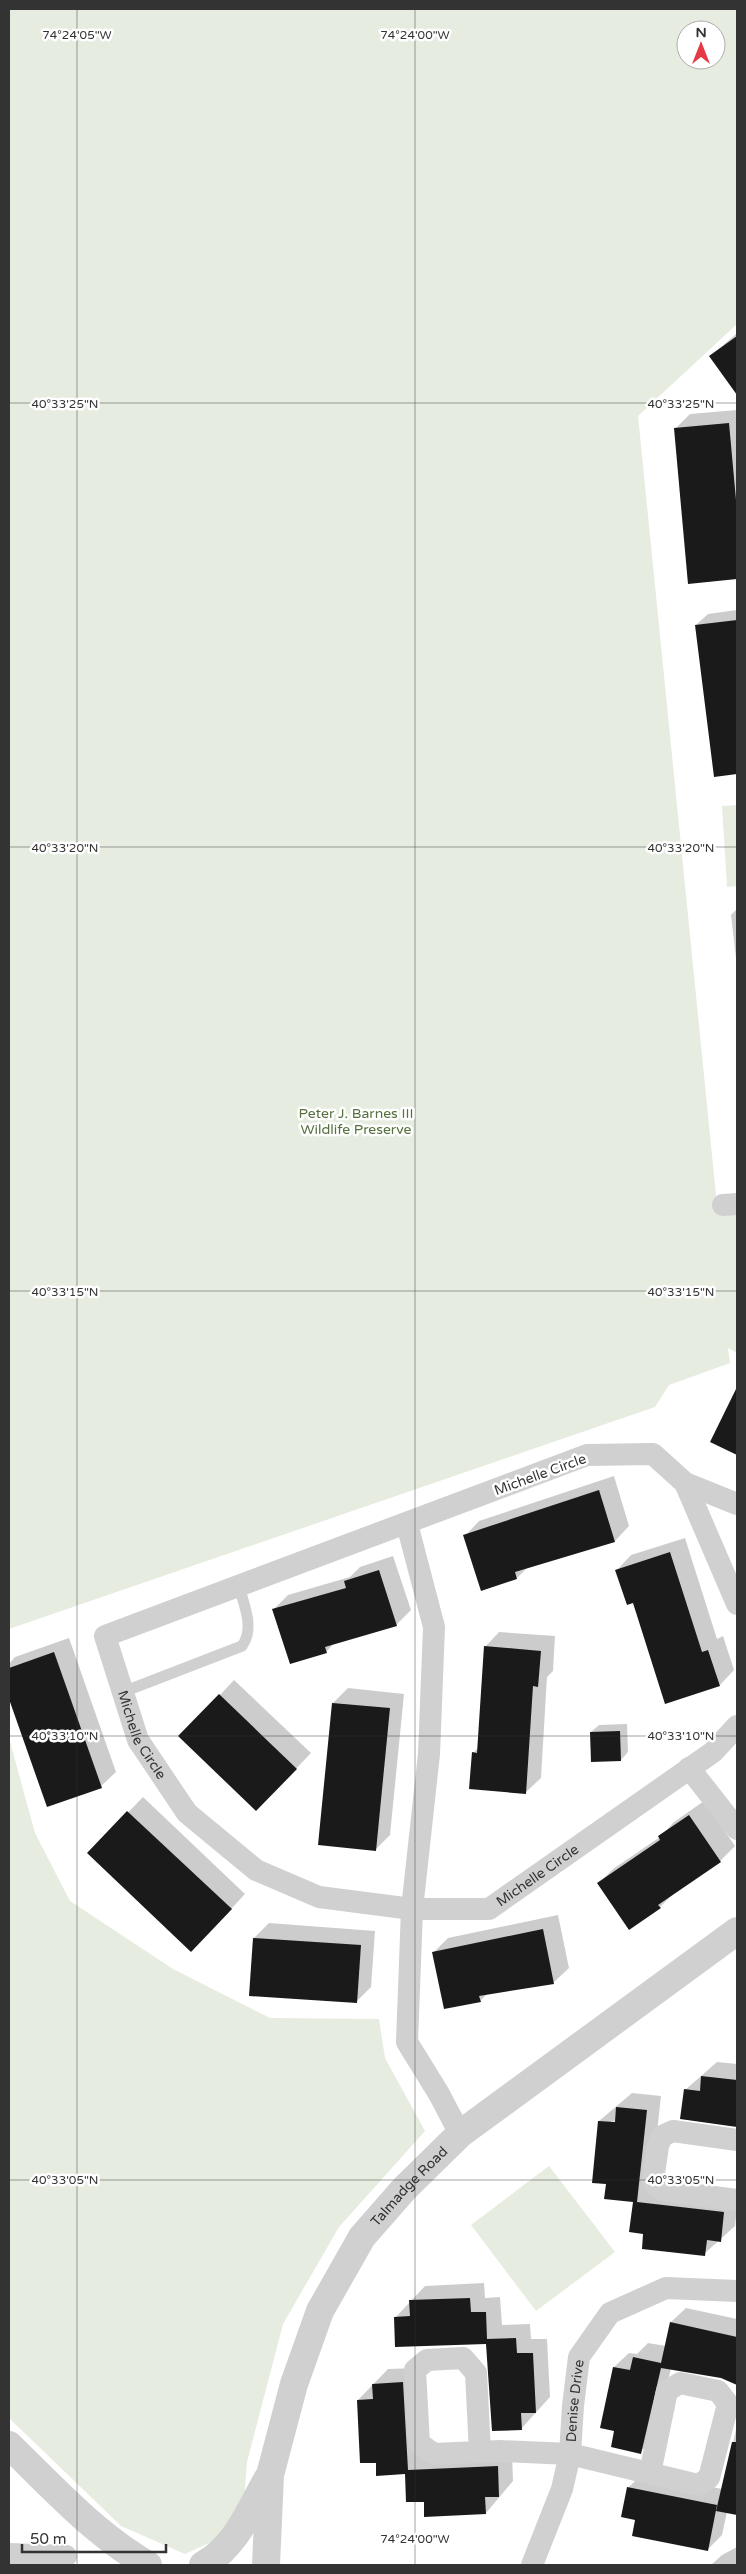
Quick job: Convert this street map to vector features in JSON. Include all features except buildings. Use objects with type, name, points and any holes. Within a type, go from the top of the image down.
[{"type":"street","name":"Michelle Circle","points":[[737,1504],[685,1483],[653,1454],[587,1455],[105,1636],[138,1740],[187,1812],[256,1870],[319,1897],[412,1909],[489,1909],[713,1752],[737,1726]]},
{"type":"street","name":"Michelle Circle","points":[[685,1483],[737,1604]]},
{"type":"street","points":[[407,1524],[434,1627],[429,1754],[412,1909],[407,2042],[439,2094],[460,2134]]},
{"type":"street","points":[[689,1768],[737,1829]]},
{"type":"street","name":"Talmadge Road","points":[[266,2565],[270,2475],[294,2384],[320,2311],[362,2237],[404,2190],[460,2134],[737,1931]]},
{"type":"street","points":[[737,2140],[672,2131],[662,2136],[658,2146],[654,2181],[658,2188],[667,2191],[737,2200]]},
{"type":"street","name":"Denise Drive","points":[[532,2565],[562,2489],[570,2454],[579,2357],[610,2313],[666,2288],[737,2291]]},
{"type":"street","points":[[480,2452],[476,2373],[463,2358],[427,2360],[415,2370],[419,2443],[434,2454],[480,2452],[570,2454],[650,2473],[698,2484],[709,2478],[728,2404],[718,2391],[680,2383],[667,2391],[650,2473]]},
{"type":"street","points":[[9,2447],[79,2514],[125,2552],[148,2565]]},
{"type":"street","points":[[203,2565],[213,2559],[234,2539],[270,2475]]},
{"type":"street","points":[[79,2514],[124,2565]]},
{"type":"street","points":[[9,2554],[66,2556]]},
{"type":"lane","points":[[123,1692],[242,1646],[248,1637],[249,1629],[239,1586]]},
{"type":"green space","name":"Peter J. Barnes III Wildlife Preserve","points":[[9,9],[737,9],[737,324],[638,416],[717,1205],[737,1204],[737,1353],[728,1348],[730,1363],[669,1385],[655,1407],[9,1629]]},
{"type":"green space","points":[[737,805],[737,886],[727,887],[722,806]]},
{"type":"green space","points":[[9,1738],[35,1833],[70,1901],[173,1969],[270,2018],[379,2019],[385,2058],[425,2131],[339,2227],[283,2324],[247,2462],[242,2528],[185,2554],[121,2526],[9,2418]]},
{"type":"green space","points":[[549,2166],[615,2252],[536,2311],[471,2225]]}]
